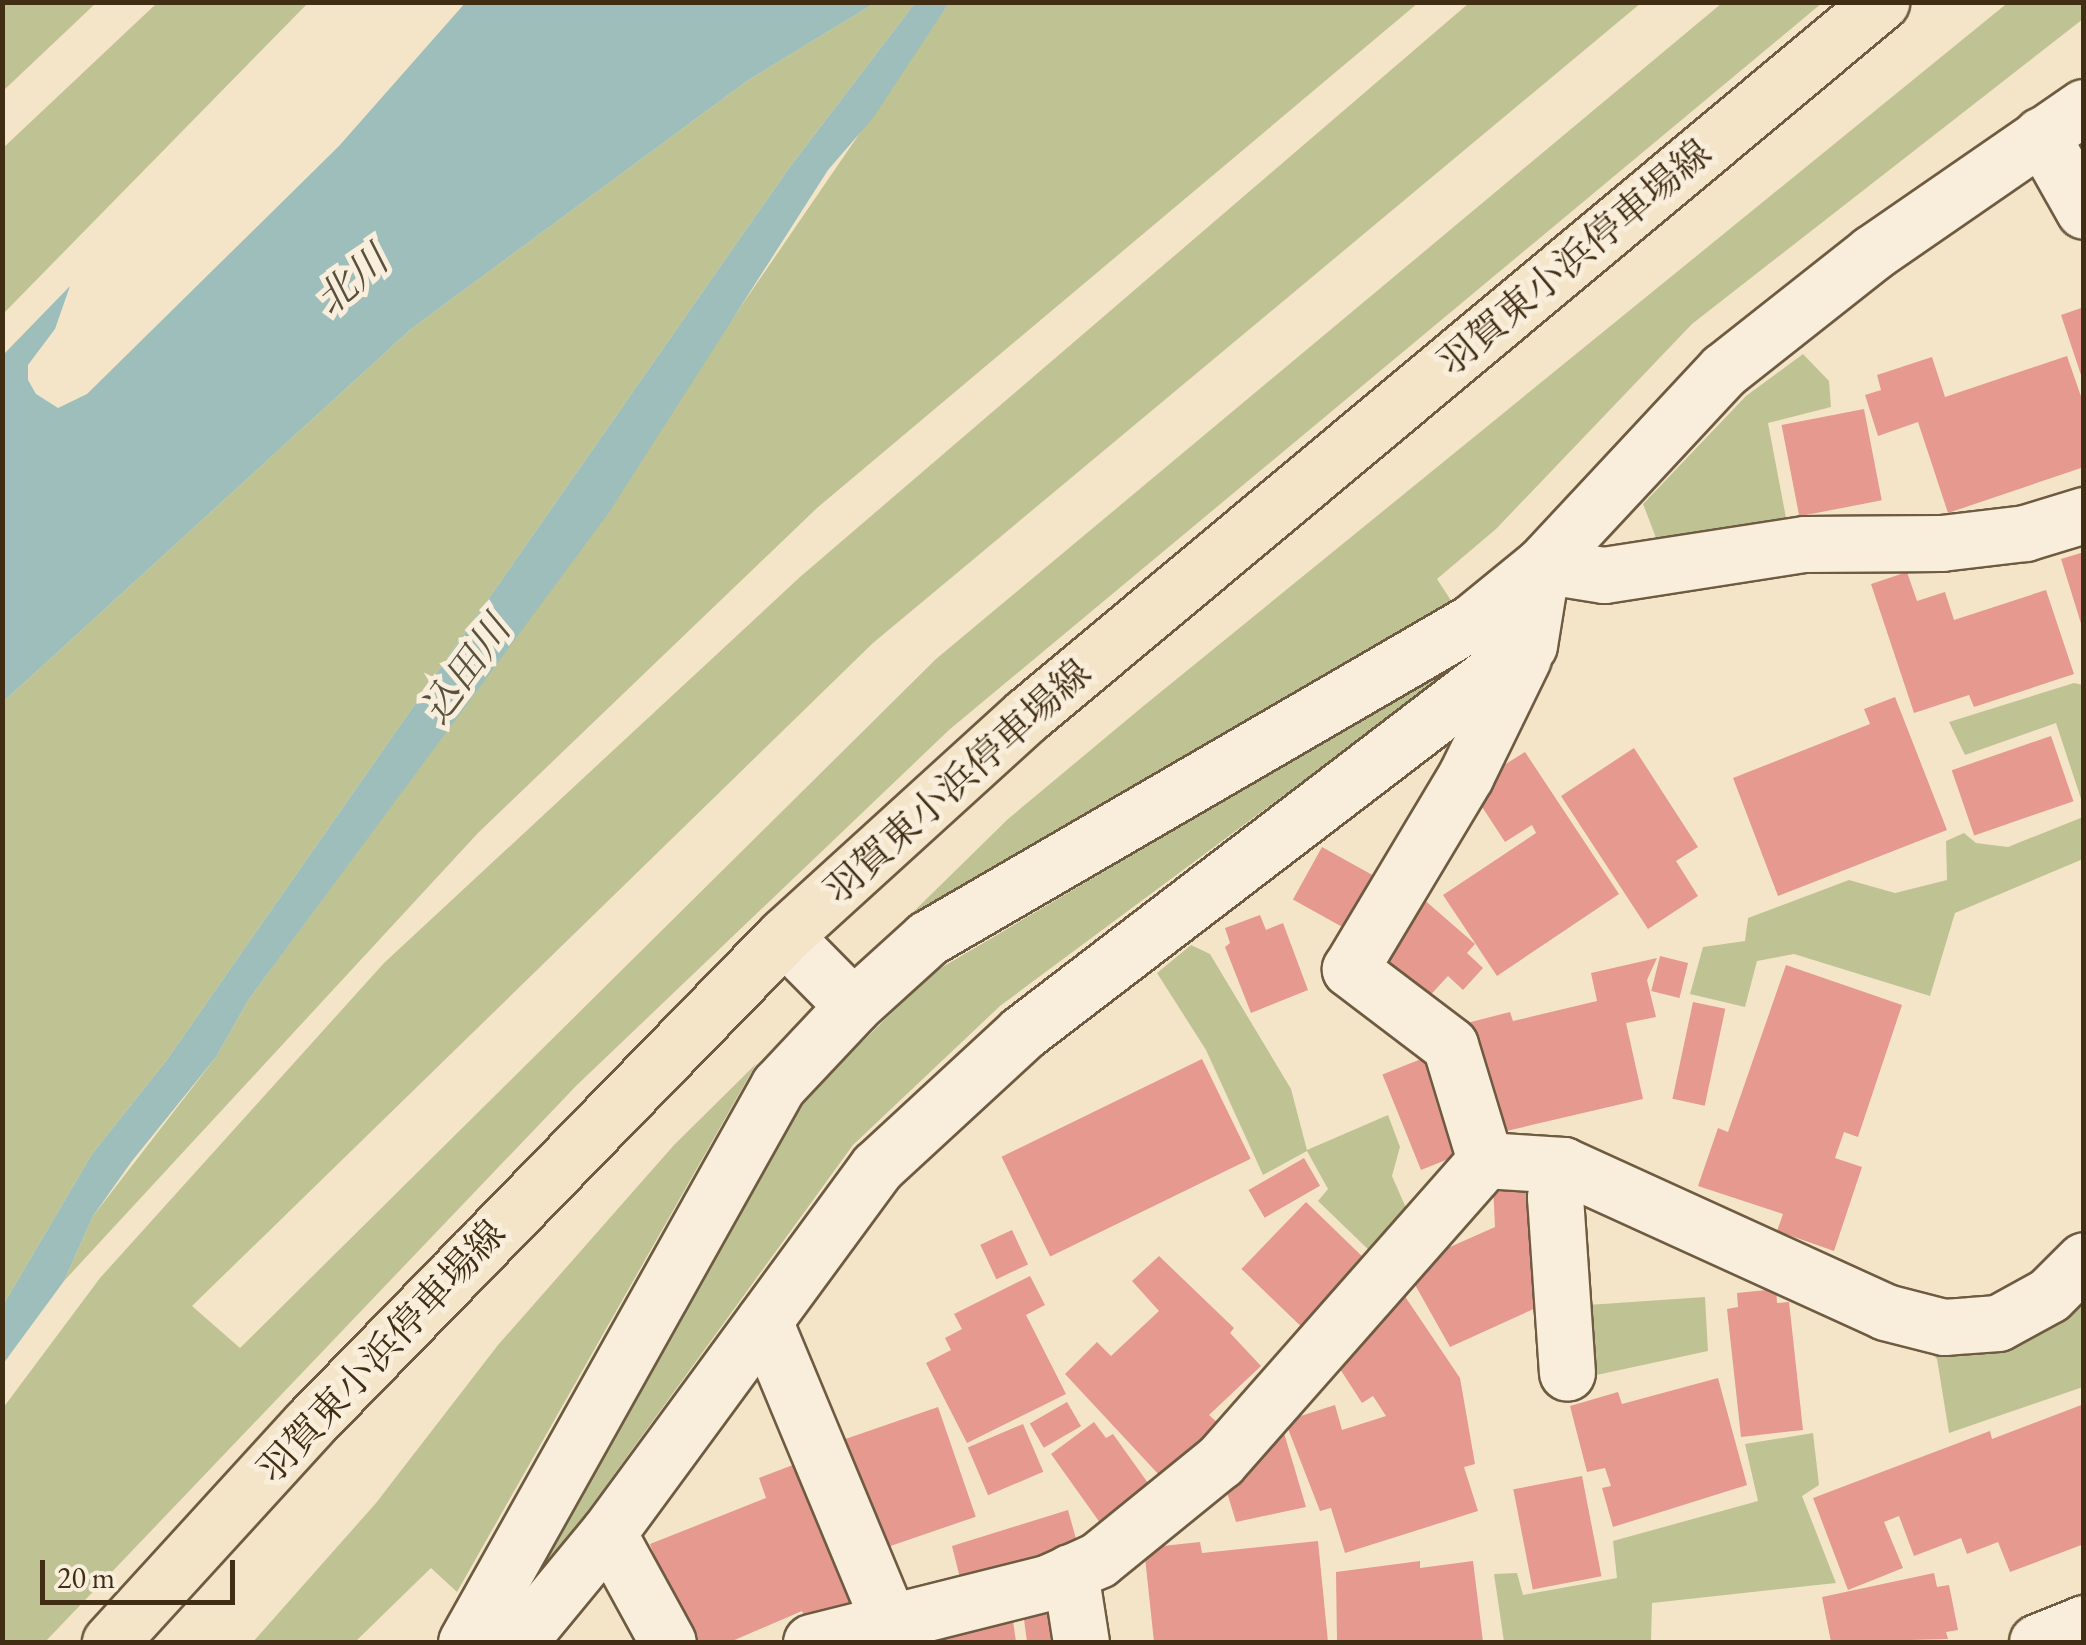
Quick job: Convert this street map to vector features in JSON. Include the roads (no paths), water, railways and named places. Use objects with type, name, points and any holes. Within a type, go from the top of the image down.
[{"type":"main road","name":"羽賀東小浜停車場線","points":[[110,1642],[309,1424],[784,936],[1028,715],[1880,2]]},
{"type":"street","points":[[466,1642],[778,1086],[853,1006],[928,938],[1472,622],[1542,565],[1724,370],[1872,253],[2062,121],[2084,211]]},
{"type":"street","points":[[1542,565],[1604,574],[1805,544],[1941,543],[2026,533],[2084,516]]},
{"type":"street","points":[[1485,1160],[1450,1045],[1350,968],[1466,775],[1529,645],[1542,565]]},
{"type":"street","points":[[518,1642],[528,1638],[877,1167],[1022,1033],[1529,645]]},
{"type":"street","points":[[784,936],[853,1006]]},
{"type":"street","points":[[1485,1160],[1563,1165],[1885,1312],[1944,1327],[1998,1324],[2050,1295],[2084,1260]]},
{"type":"street","points":[[811,1642],[1070,1572],[1098,1560],[1166,1510],[1220,1460],[1485,1160]]},
{"type":"street","points":[[1563,1165],[1555,1197],[1567,1373]]},
{"type":"street","points":[[764,1321],[889,1621]]},
{"type":"street","points":[[608,1532],[668,1642]]},
{"type":"street","points":[[1070,1572],[1081,1642]]},
{"type":"street","points":[[2037,1642],[2084,1623]]},
{"type":"water","name":"北川","points":[[466,2],[875,3],[747,81],[411,329],[3,702],[3,355],[70,286],[55,329],[28,365],[28,380],[36,394],[58,408],[87,394],[339,146]]},
{"type":"water","name":"込田川","points":[[915,3],[949,3],[873,118],[828,170],[610,511],[249,999],[216,1057],[132,1161],[93,1216],[64,1281],[3,1364],[3,1305],[92,1154],[166,1061],[789,168]]}]
